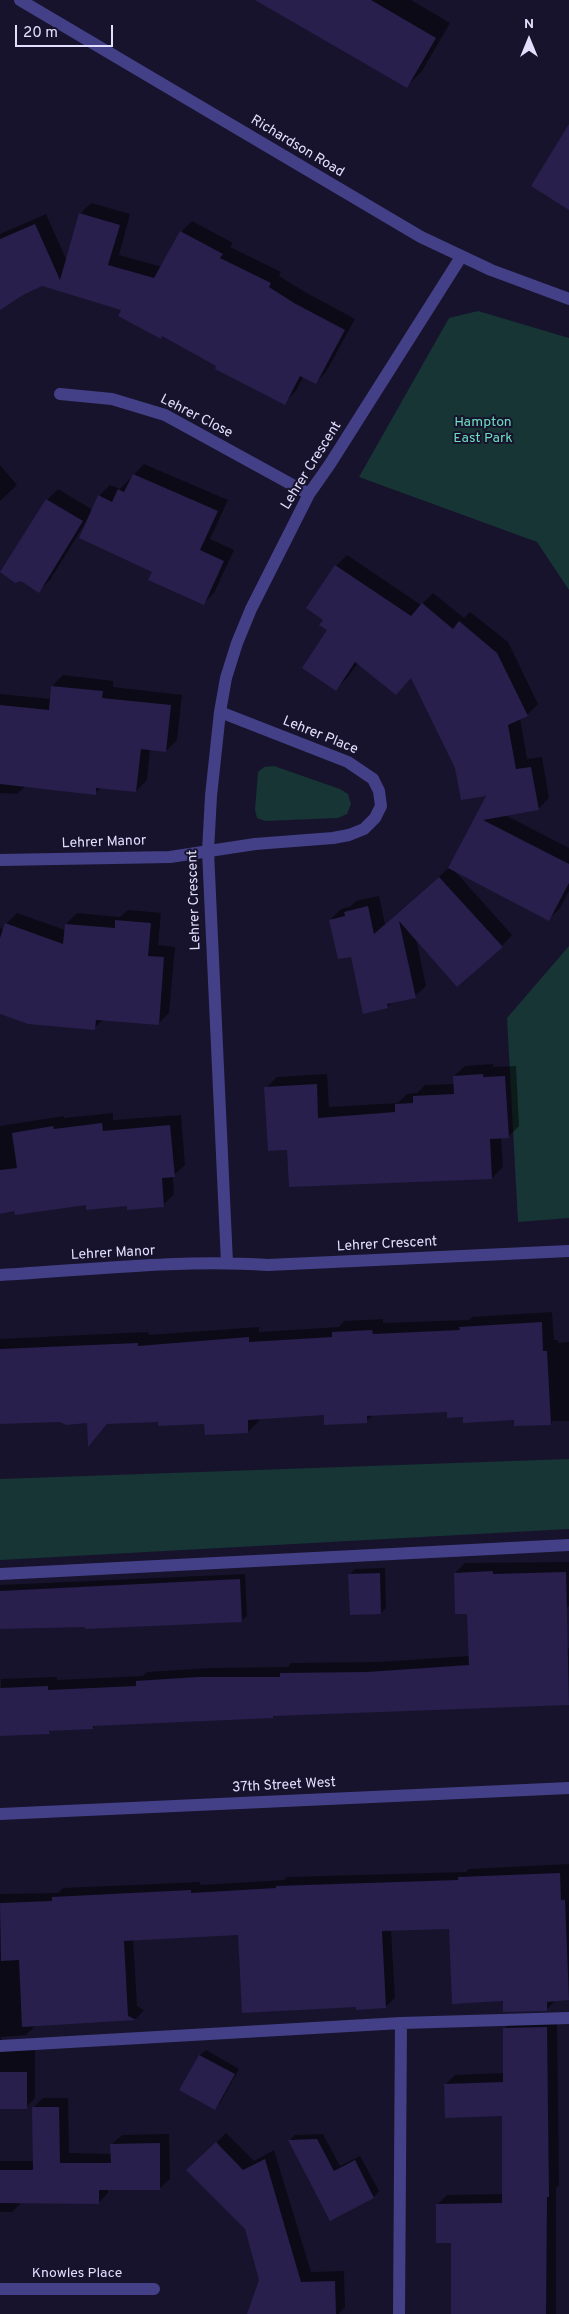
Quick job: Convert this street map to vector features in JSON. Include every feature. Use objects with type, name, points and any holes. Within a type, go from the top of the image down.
[{"type":"street","name":"Richardson Road","points":[[20,0],[421,237],[461,257],[569,299]]},
{"type":"street","name":"Lehrer Crescent","points":[[461,257],[309,494],[251,609],[237,643],[226,678],[220,712],[210,805],[208,851],[227,1263],[268,1265],[569,1251]]},
{"type":"street","name":"Lehrer Close","points":[[60,394],[112,399],[165,415],[309,494]]},
{"type":"street","name":"Lehrer Place","points":[[208,851],[255,844],[349,835],[364,829],[375,818],[381,806],[373,779],[362,770],[348,762],[220,712]]},
{"type":"street","name":"Lehrer Manor","points":[[0,860],[170,857],[208,851]]},
{"type":"street","name":"Lehrer Manor","points":[[0,1275],[227,1263]]},
{"type":"street","points":[[0,1574],[569,1545]]},
{"type":"street","name":"37th Street West","points":[[0,1814],[569,1788]]},
{"type":"street","points":[[0,2046],[401,2023],[569,2018]]},
{"type":"street","points":[[399,2314],[401,2023]]},
{"type":"street","name":"Knowles Place","points":[[0,2289],[154,2289]]},
{"type":"green space","name":"Hampton East Park","points":[[478,311],[569,338],[569,590],[537,542],[359,477],[449,318]]},
{"type":"green space","points":[[274,766],[340,789],[348,794],[351,804],[347,814],[338,818],[265,821],[257,818],[255,810],[258,772],[264,767]]},
{"type":"green space","points":[[569,946],[569,1218],[518,1222],[507,1018]]},
{"type":"green space","points":[[569,1459],[569,1529],[0,1560],[0,1479]]},
{"type":"building","points":[[255,0],[371,0],[436,38],[407,88]]},
{"type":"building","points":[[569,124],[569,210],[531,186]]},
{"type":"building","points":[[79,213],[120,225],[108,265],[154,278],[180,231],[223,254],[220,258],[271,283],[269,287],[294,303],[345,330],[316,384],[300,376],[285,405],[215,369],[216,366],[162,336],[161,339],[118,316],[121,310],[42,286],[23,295],[0,310],[0,239],[35,224],[60,280]]},
{"type":"building","points":[[133,474],[218,511],[200,550],[224,561],[204,605],[148,580],[152,572],[79,538],[98,495],[112,502],[118,489],[124,492]]},
{"type":"building","points":[[46,499],[83,521],[39,593],[21,581],[15,583],[0,572]]},
{"type":"building","points":[[335,565],[411,616],[422,603],[453,629],[459,621],[497,653],[528,716],[508,725],[516,769],[531,767],[539,810],[483,820],[569,864],[569,883],[549,921],[448,868],[486,796],[461,800],[455,768],[411,678],[396,695],[355,662],[336,691],[302,668],[327,630],[319,625],[323,620],[306,608]]},
{"type":"building","points":[[51,686],[103,691],[102,698],[171,705],[166,752],[141,749],[136,792],[96,788],[96,795],[0,784],[0,705],[49,710]]},
{"type":"building","points":[[439,877],[503,947],[457,987],[399,921],[416,998],[387,1004],[388,1008],[363,1014],[351,957],[338,959],[329,920],[345,916],[344,912],[368,906],[374,934]]},
{"type":"building","points":[[115,920],[151,923],[148,956],[164,957],[159,1025],[96,1020],[95,1030],[28,1024],[0,1014],[0,938],[5,923],[63,944],[65,924],[115,928]]},
{"type":"building","points":[[483,1074],[483,1077],[505,1076],[509,1138],[490,1139],[492,1179],[289,1187],[287,1150],[268,1151],[264,1087],[317,1084],[318,1118],[395,1112],[395,1104],[413,1103],[413,1096],[454,1094],[453,1076]]},
{"type":"building","points":[[102,1123],[103,1131],[170,1125],[175,1177],[162,1178],[164,1207],[127,1210],[127,1206],[86,1210],[86,1205],[15,1215],[14,1211],[0,1214],[0,1170],[17,1168],[12,1133],[53,1126],[54,1129]]},
{"type":"building","points":[[542,1322],[543,1351],[547,1351],[551,1425],[514,1426],[514,1420],[463,1423],[463,1417],[447,1418],[447,1412],[367,1416],[367,1423],[324,1425],[324,1415],[248,1420],[248,1433],[205,1435],[204,1424],[158,1426],[158,1422],[107,1424],[88,1447],[87,1423],[66,1425],[60,1422],[0,1424],[0,1349],[138,1343],[138,1346],[249,1337],[249,1342],[332,1337],[332,1332],[372,1330],[373,1334],[460,1330],[459,1327]]},
{"type":"building","points":[[493,1571],[493,1574],[566,1572],[569,1705],[273,1716],[273,1718],[93,1726],[93,1729],[49,1731],[50,1734],[0,1736],[0,1688],[48,1686],[48,1690],[136,1686],[136,1681],[198,1677],[280,1677],[280,1673],[367,1672],[469,1665],[467,1614],[455,1614],[454,1573]]},
{"type":"building","points":[[380,1573],[381,1614],[350,1615],[348,1574]]},
{"type":"building","points":[[240,1579],[242,1622],[85,1629],[85,1627],[0,1629],[0,1591]]},
{"type":"building","points":[[560,1873],[561,1900],[565,1900],[569,2000],[547,2002],[547,2011],[503,2012],[503,2001],[452,2004],[449,1929],[382,1931],[386,2008],[356,2010],[356,2007],[242,2013],[238,1935],[124,1941],[128,2016],[136,2020],[22,2027],[19,1960],[1,1961],[0,1903],[52,1901],[52,1897],[191,1890],[191,1893],[276,1888],[276,1886],[458,1880],[458,1877]]},
{"type":"building","points":[[547,2027],[549,2197],[547,2197],[546,2314],[451,2314],[451,2243],[436,2243],[436,2204],[502,2203],[502,2116],[445,2118],[444,2084],[503,2082],[503,2028]]},
{"type":"building","points":[[199,2055],[235,2074],[215,2110],[179,2090]]},
{"type":"building","points":[[0,2072],[27,2072],[27,2109],[0,2109]]},
{"type":"building","points":[[32,2107],[59,2107],[60,2163],[111,2163],[110,2144],[160,2143],[160,2190],[99,2190],[99,2204],[0,2203],[0,2170],[33,2170]]},
{"type":"building","points":[[317,2139],[334,2171],[355,2160],[374,2198],[330,2221],[288,2140]]},
{"type":"building","points":[[216,2142],[243,2170],[265,2159],[301,2282],[335,2281],[336,2314],[247,2314],[259,2280],[245,2229],[186,2170]]}]
